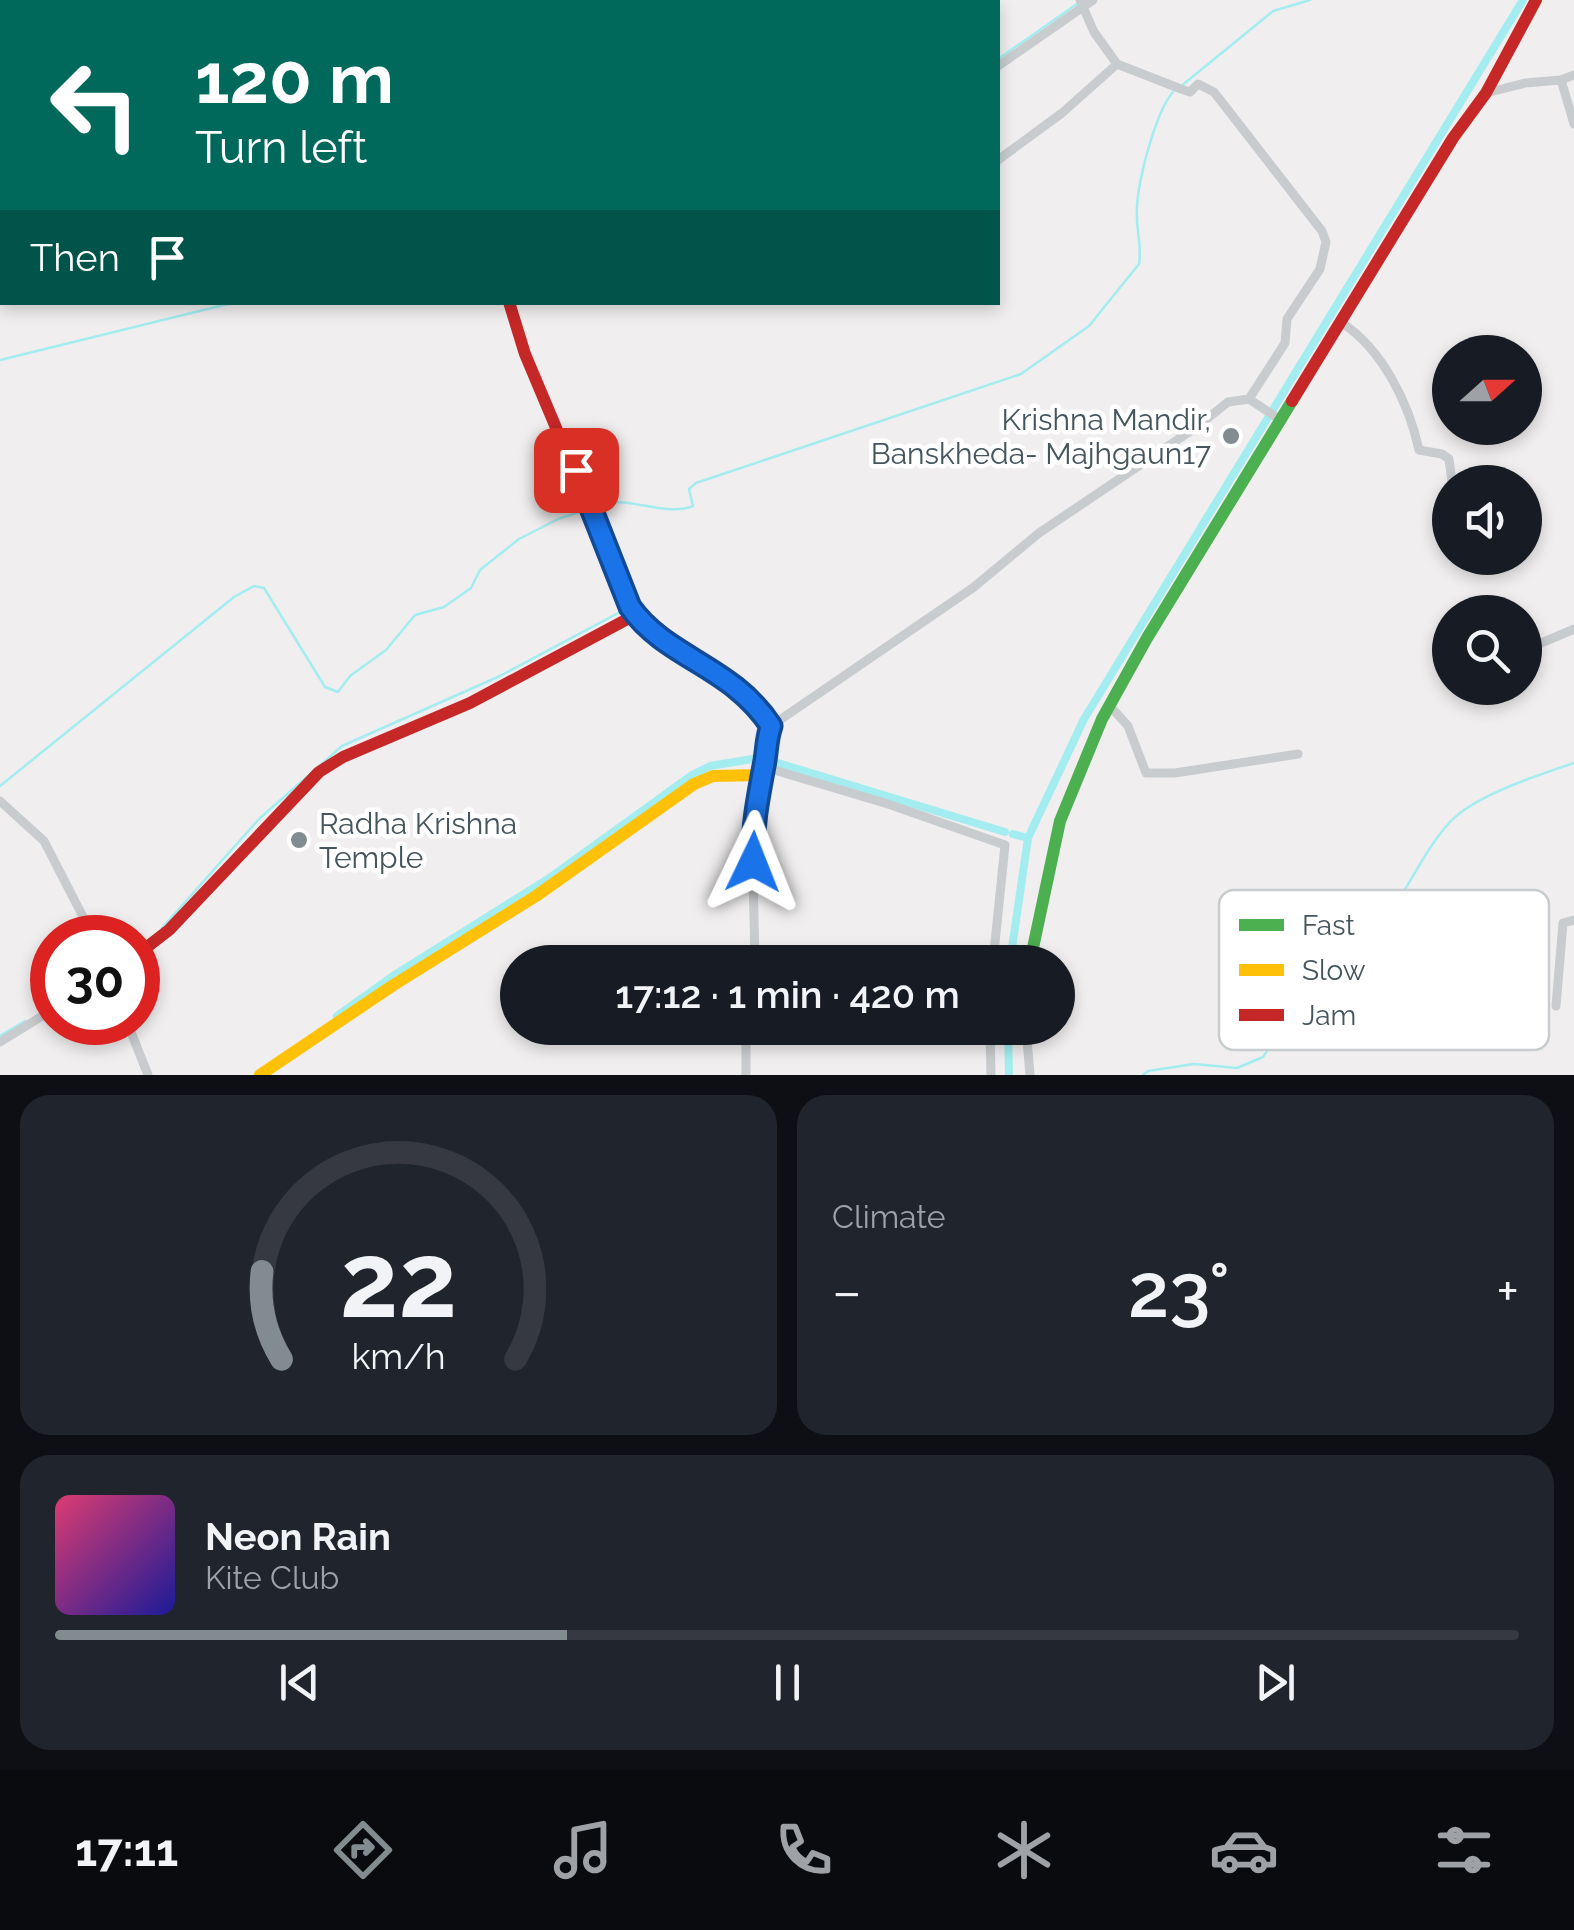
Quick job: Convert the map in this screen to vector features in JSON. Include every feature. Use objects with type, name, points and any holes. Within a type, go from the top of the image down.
[{"type":"street","points":[[1000,65],[1081,4],[1093,0]]},
{"type":"street","points":[[1034,945],[1060,821],[1110,706],[1278,419],[1342,323],[1452,138],[1486,93],[1536,0]]},
{"type":"street","points":[[1081,4],[1094,32],[1117,64],[1190,92],[1198,84],[1214,92],[1322,231],[1326,242],[1320,269],[1287,319],[1285,343],[1252,402]]},
{"type":"street","points":[[1000,158],[1117,64]]},
{"type":"street","points":[[1486,93],[1574,75]]},
{"type":"street","points":[[1561,80],[1574,124]]},
{"type":"street","points":[[510,305],[525,354],[640,624],[730,681],[771,726]]},
{"type":"street","points":[[1342,323],[1362,336],[1379,360],[1413,420],[1419,450],[1442,454],[1450,465]]},
{"type":"street","points":[[755,945],[752,830],[771,726],[974,587],[1039,533],[1228,402],[1252,402],[1278,419]]},
{"type":"street","points":[[160,937],[318,772],[343,757],[470,703],[635,614]]},
{"type":"street","points":[[1542,643],[1574,629]]},
{"type":"street","points":[[1110,706],[1128,726],[1146,772],[1175,773],[1298,754]]},
{"type":"street","points":[[260,1075],[536,896],[694,784],[713,776],[762,771],[888,804],[1005,845],[995,945]]},
{"type":"street","points":[[0,800],[44,841],[82,915]]},
{"type":"street","points":[[1556,1006],[1564,923],[1574,920]]},
{"type":"street","points":[[0,1042],[30,1024]]},
{"type":"street","points":[[136,1045],[148,1075]]},
{"type":"street","points":[[746,1045],[746,1075]]},
{"type":"street","points":[[990,1045],[991,1075]]},
{"type":"street","points":[[1027,1045],[1030,1075]]},
{"type":"waterway","points":[[1180,87],[1273,11],[1310,0]]},
{"type":"waterway","points":[[1012,945],[1028,838],[1084,719],[1523,0]]},
{"type":"waterway","points":[[1000,58],[1077,4]]},
{"type":"waterway","points":[[596,506],[619,502],[670,509],[693,506],[689,489],[696,483],[1021,374],[1089,326],[1139,264],[1137,205],[1143,170],[1153,133],[1173,92]]},
{"type":"waterway","points":[[0,360],[224,305]]},
{"type":"waterway","points":[[0,786],[234,597],[254,586],[264,588],[325,687],[338,692],[350,676],[386,650],[415,615],[444,607],[471,588],[480,570],[519,539],[558,519],[589,509]]},
{"type":"waterway","points":[[162,928],[260,818],[342,746],[500,676],[622,611]]},
{"type":"waterway","points":[[337,1016],[393,976],[548,879],[692,775],[710,766],[759,758]]},
{"type":"waterway","points":[[768,760],[1005,832]]},
{"type":"waterway","points":[[1404,890],[1442,832],[1461,812],[1491,795],[1574,763]]},
{"type":"waterway","points":[[1013,834],[1028,838]]},
{"type":"waterway","points":[[0,1036],[25,1021]]},
{"type":"waterway","points":[[1008,1045],[1009,1075]]},
{"type":"waterway","points":[[1143,1075],[1194,1064],[1237,1068],[1263,1057],[1268,1050]]},
{"type":"traffic: fast","points":[[1034,945],[1060,821],[1102,719],[1292,401]]},
{"type":"traffic: slow","points":[[260,1075],[536,896],[694,784],[713,776],[760,775],[771,726],[731,681],[640,624],[618,575]]},
{"type":"traffic: jam","points":[[1292,401],[1453,138],[1486,93],[1536,0]]},
{"type":"traffic: jam","points":[[510,305],[525,354],[618,575]]},
{"type":"traffic: jam","points":[[160,937],[319,772],[343,757],[470,703],[635,615]]},
{"type":"place","name":"Krishna Mandir, Banskheda- Majhgaun17","points":[[1231,436]]},
{"type":"place","name":"Radha Krishna Temple","points":[[299,840]]},
{"type":"route","points":[[576,470],[640,624],[730,681],[771,726],[752,830],[753,862]]}]
